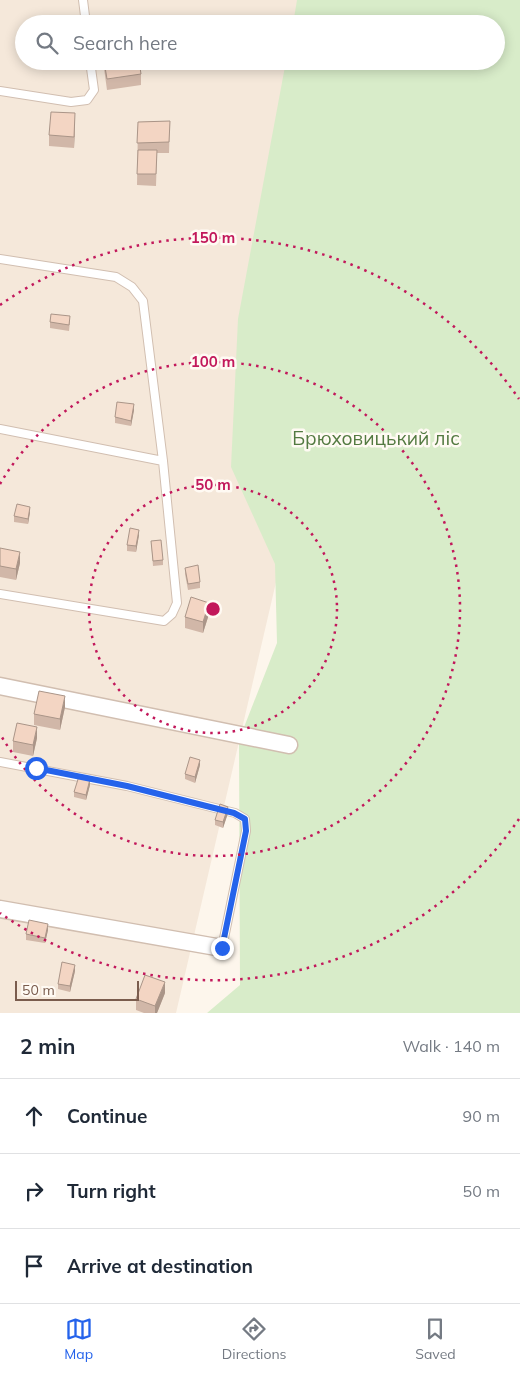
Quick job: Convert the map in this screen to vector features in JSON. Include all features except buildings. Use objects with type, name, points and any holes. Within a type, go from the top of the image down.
[{"type":"street","points":[[0,686],[289,746]]},
{"type":"street","points":[[0,909],[222,948]]},
{"type":"lane","points":[[83,0],[85,15]]},
{"type":"lane","points":[[0,92],[71,102],[87,100],[94,90],[91,70]]},
{"type":"lane","points":[[0,259],[116,277],[132,287],[143,301],[178,603],[172,614],[164,621],[0,594]]},
{"type":"lane","points":[[0,429],[163,461]]},
{"type":"lane","points":[[0,762],[127,786],[234,813],[245,819],[246,831],[222,948]]},
{"type":"shaded area","points":[[0,0],[411,0],[407,15],[15,15],[15,70],[395,70],[176,1013],[0,1013]]},
{"type":"green space","name":"Брюховицький ліс","points":[[297,0],[520,0],[520,1013],[207,1013],[240,985],[239,740],[277,643],[275,564],[231,467],[238,319],[284,70],[505,70],[505,15],[294,15]]},
{"type":"route","points":[[36,768],[127,786],[234,813],[245,819],[246,831],[222,948]]}]
